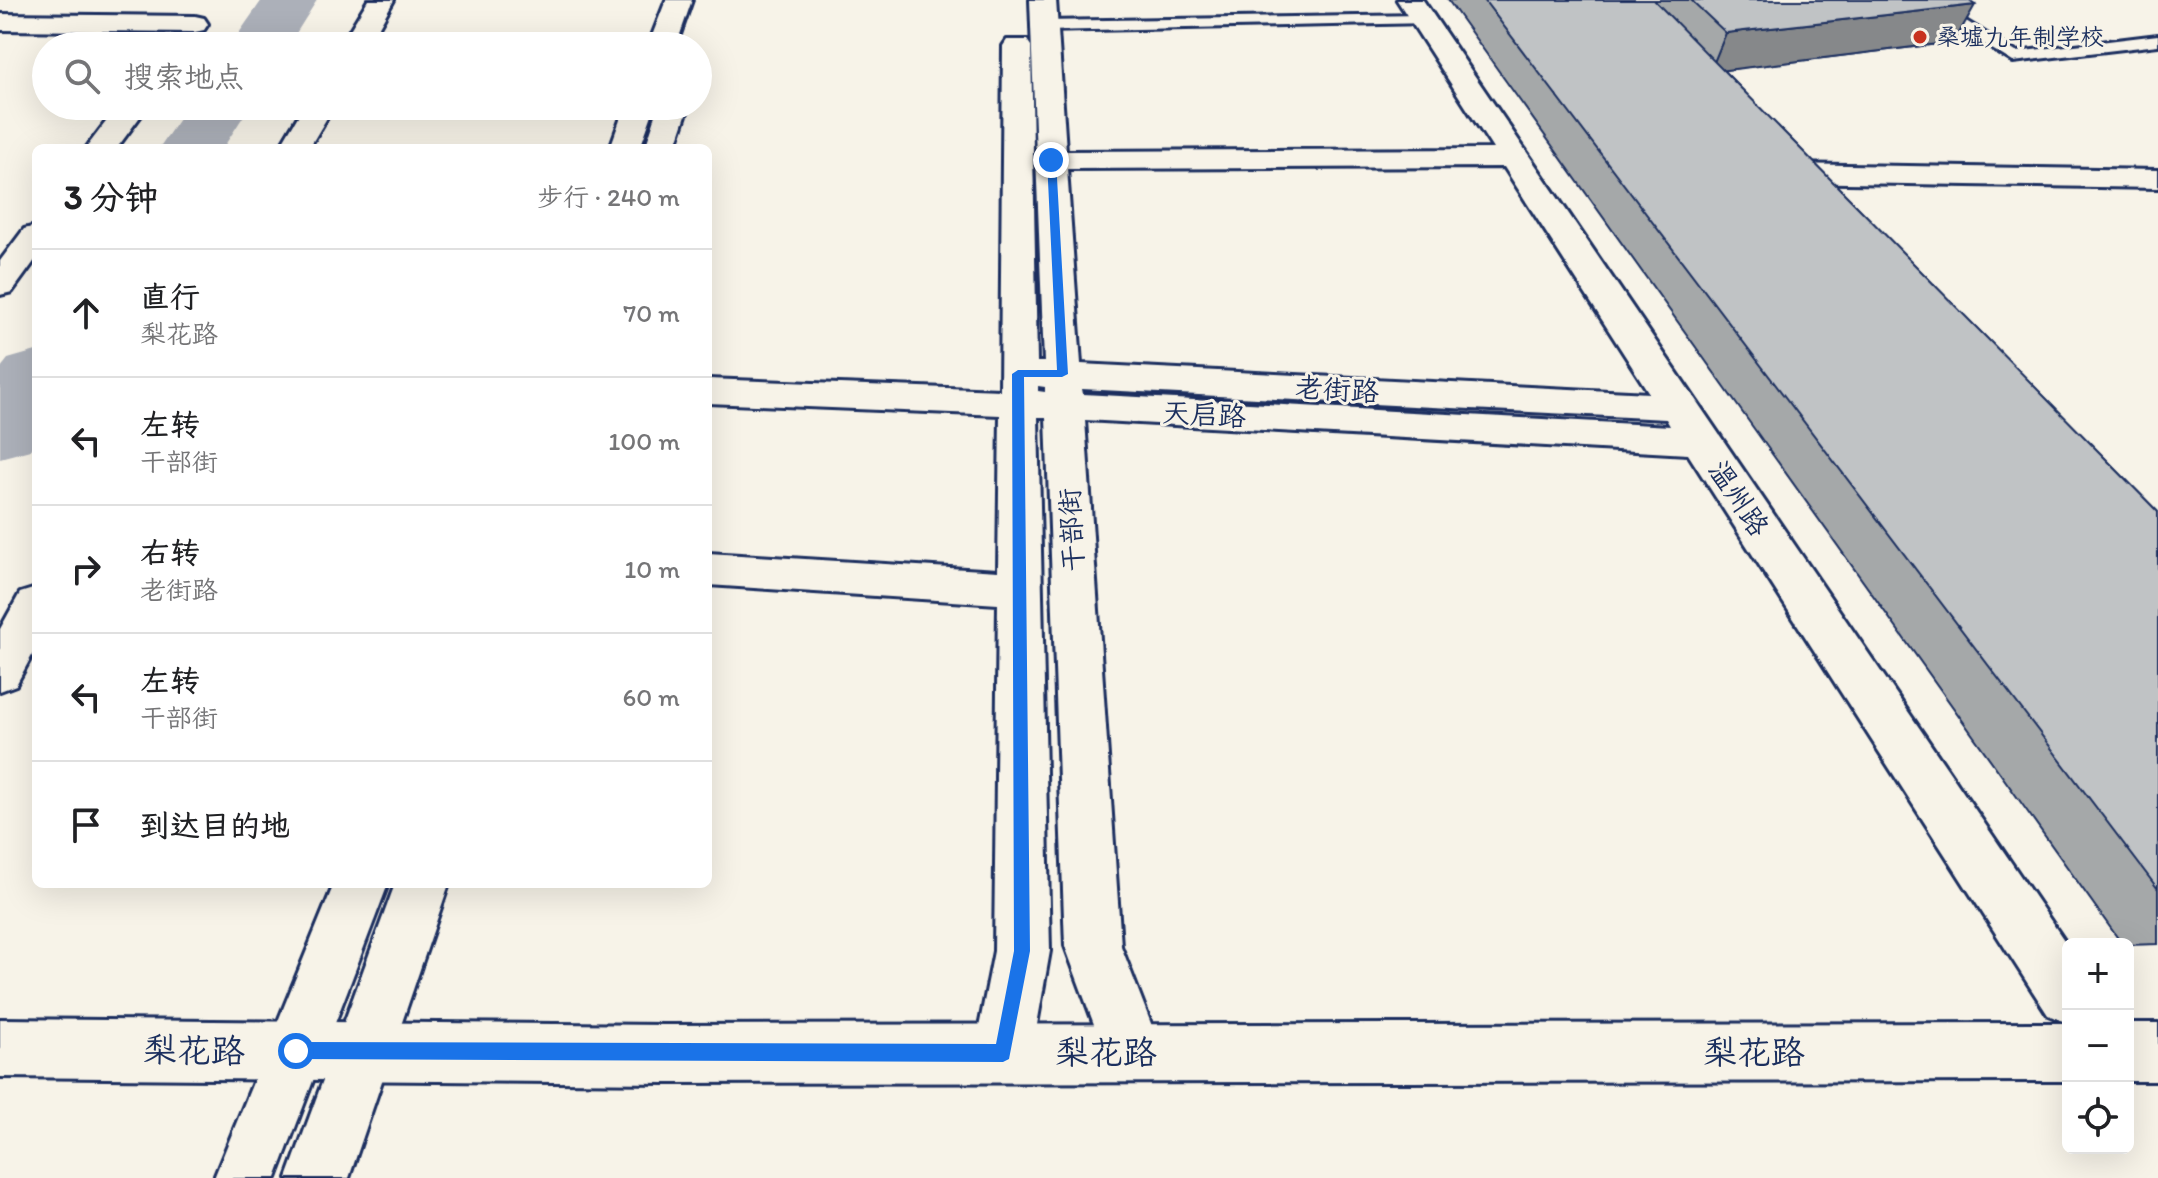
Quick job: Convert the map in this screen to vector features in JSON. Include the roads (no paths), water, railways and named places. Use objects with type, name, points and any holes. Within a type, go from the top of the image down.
[{"type":"street","points":[[189,32],[214,0]]},
{"type":"street","points":[[362,32],[381,0]]},
{"type":"street","points":[[667,32],[679,0]]},
{"type":"street","name":"干部街","points":[[1034,9],[1051,160],[1093,946],[1133,1052]]},
{"type":"street","name":"干部街","points":[[1003,1053],[1022,951],[1018,388],[1034,9]]},
{"type":"street","name":"温州路","points":[[1416,10],[2062,986]]},
{"type":"street","points":[[0,22],[195,24]]},
{"type":"street","points":[[104,144],[122,120]]},
{"type":"street","points":[[296,144],[311,120]]},
{"type":"street","points":[[626,144],[635,120]]},
{"type":"street","points":[[661,144],[669,120]]},
{"type":"street","points":[[1051,160],[1514,158]]},
{"type":"street","points":[[1820,207],[1776,161],[2158,179]]},
{"type":"street","points":[[0,285],[32,241]]},
{"type":"street","points":[[712,362],[1018,388]]},
{"type":"street","name":"天启路","points":[[712,391],[1063,390],[1701,441]]},
{"type":"street","name":"老街路","points":[[1063,390],[1679,407]]},
{"type":"street","points":[[712,569],[1019,589]]},
{"type":"street","points":[[0,672],[32,612]]},
{"type":"street","points":[[245,1178],[359,888]]},
{"type":"street","points":[[318,1178],[421,888]]},
{"type":"street","name":"梨花路","points":[[0,1048],[363,1052],[2062,1052]]},
{"type":"street","points":[[2134,1052],[2158,1052]]},
{"type":"lane","points":[[1921,0],[2013,57],[2158,40]]},
{"type":"lane","points":[[1034,9],[1416,10]]},
{"type":"waterway","points":[[268,32],[290,0]]},
{"type":"waterway","points":[[194,144],[210,120]]},
{"type":"waterway","points":[[0,430],[32,383]]},
{"type":"place","name":"桑墟九年制学校","points":[[1920,37]]}]
